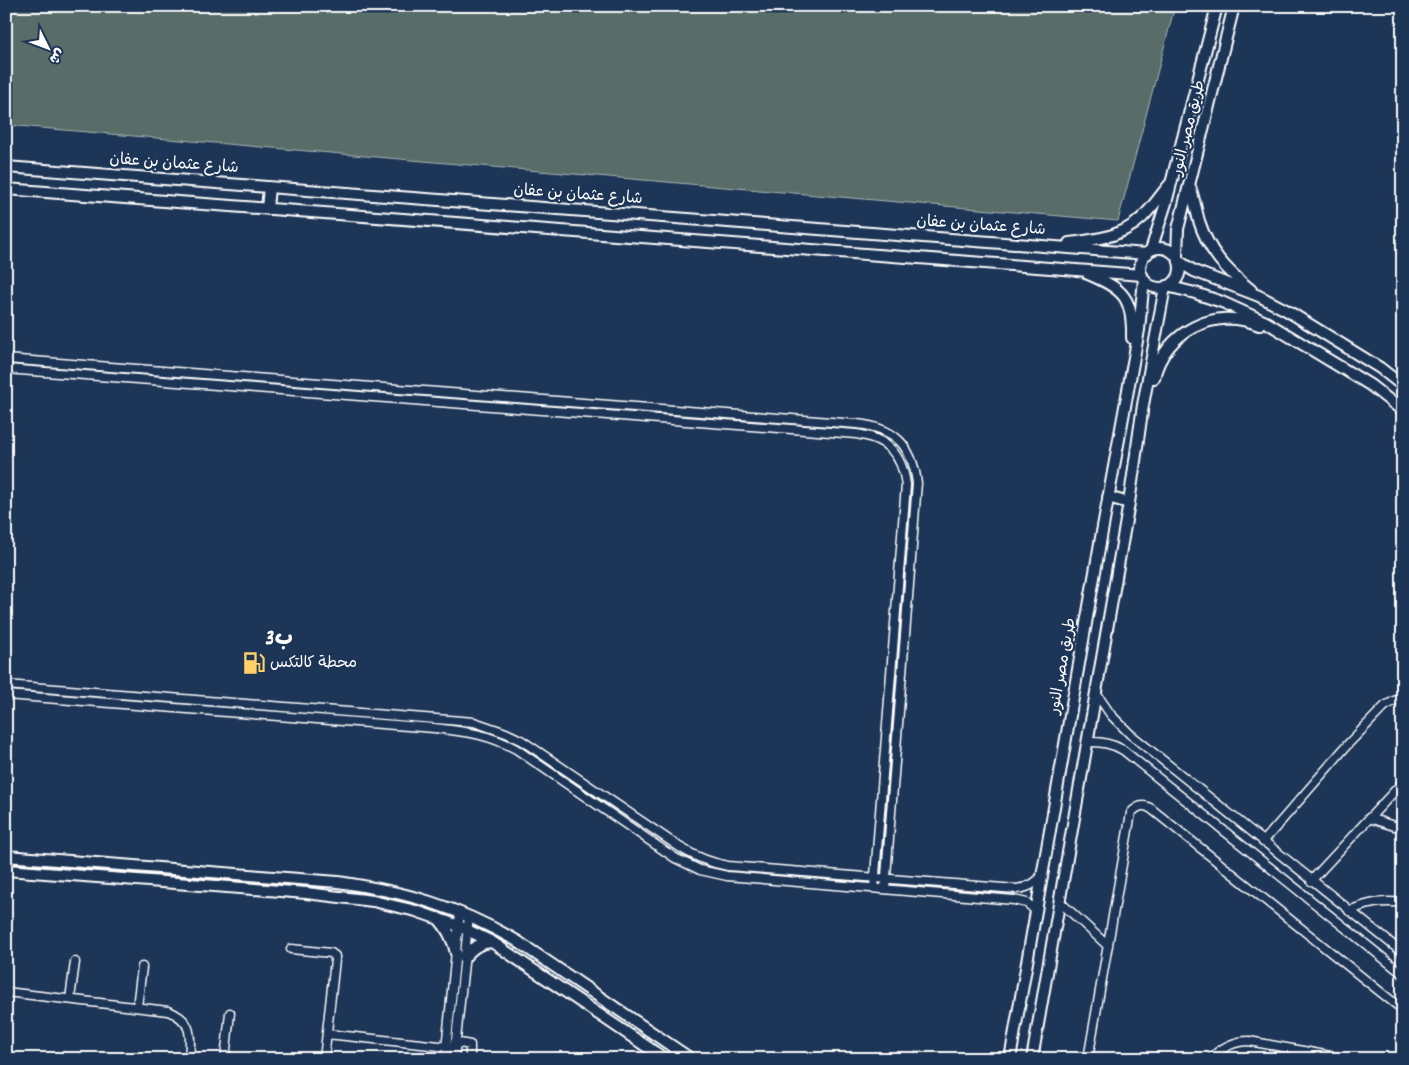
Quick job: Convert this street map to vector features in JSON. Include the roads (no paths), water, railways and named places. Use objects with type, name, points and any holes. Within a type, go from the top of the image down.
[{"type":"street","name":"طريق مصر النور","points":[[1149,252],[1172,181],[1217,6]]},
{"type":"street","name":"طريق مصر النور","points":[[1178,259],[1178,229],[1234,6]]},
{"type":"street","name":"شارع عثمان بن عفان","points":[[6,167],[1046,246],[1149,252]]},
{"type":"street","points":[[1046,246],[1101,239],[1119,233],[1136,223],[1150,210],[1160,194],[1172,181]]},
{"type":"street","points":[[1190,186],[1200,223],[1212,249],[1221,263],[1235,277],[1259,296]]},
{"type":"street","points":[[267,209],[269,187]]},
{"type":"street","points":[[6,189],[1081,270],[1143,277]]},
{"type":"street","points":[[1403,386],[1380,368],[1286,310],[1259,296],[1194,271],[1168,249],[1156,248],[1149,252],[1141,264],[1143,277],[1155,287],[1166,287],[1195,293],[1248,313],[1285,333],[1370,385],[1403,411]]},
{"type":"street","points":[[1032,1059],[1129,503],[1143,405],[1166,287],[1177,279],[1180,268],[1178,259]]},
{"type":"street","points":[[1081,270],[1110,283],[1127,302],[1132,319],[1130,375]]},
{"type":"street","name":"طريق مصر النور","points":[[1010,1059],[1139,330],[1143,277]]},
{"type":"street","points":[[1143,405],[1152,387],[1155,371],[1162,355],[1179,336],[1201,323],[1217,319],[1234,318],[1285,333]]},
{"type":"street","points":[[6,359],[857,424],[880,428],[889,432],[897,438],[909,454],[917,483],[885,889]]},
{"type":"street","points":[[6,369],[856,434],[869,436],[881,441],[891,449],[899,460],[904,472],[906,485],[874,888]]},
{"type":"street","points":[[1108,497],[1129,503]]},
{"type":"street","points":[[6,685],[474,722],[490,726],[521,740],[681,848],[716,864],[1016,888],[1028,887],[1042,876]]},
{"type":"street","points":[[1096,692],[1111,715],[1130,734],[1348,911],[1403,953]]},
{"type":"street","points":[[6,695],[426,727],[476,733],[516,749],[675,858],[700,870],[727,876],[1021,901],[1032,906],[1036,911]]},
{"type":"street","points":[[1264,842],[1348,742],[1385,706],[1403,698]]},
{"type":"street","points":[[1087,742],[1105,743],[1123,750],[1403,974]]},
{"type":"street","points":[[1311,881],[1403,782]]},
{"type":"street","points":[[1088,1059],[1131,813],[1143,805],[1149,807],[1403,1010]]},
{"type":"street","points":[[1369,818],[1403,827]]},
{"type":"street","points":[[6,856],[338,882],[376,888],[432,902],[464,914],[517,941],[691,1059]]},
{"type":"street","points":[[6,870],[336,896],[394,905],[437,918],[492,942],[665,1059]]},
{"type":"street","points":[[1348,911],[1366,904],[1384,901],[1403,903]]},
{"type":"street","points":[[1060,902],[1108,946]]},
{"type":"street","points":[[454,1059],[452,1045],[464,914]]},
{"type":"street","points":[[437,918],[450,934],[460,956]]},
{"type":"street","points":[[460,956],[476,946],[492,942]]},
{"type":"street","points":[[291,949],[331,953],[335,956],[324,1059]]},
{"type":"street","points":[[70,999],[75,962]]},
{"type":"street","points":[[137,1007],[142,967]]},
{"type":"street","points":[[6,992],[168,1011],[184,1019],[190,1031],[189,1059]]},
{"type":"street","points":[[225,1059],[230,1013]]},
{"type":"street","points":[[327,1034],[452,1045],[468,1043],[470,1045],[470,1059]]},
{"type":"street","points":[[1210,1059],[1230,1044],[1249,1041],[1347,1059]]},
{"type":"street","points":[[445,1059],[452,1045]]},
{"type":"place","name":"محطة كالتكس","points":[[254,663]]},
{"type":"district","name":"ب3","points":[[279,640]]}]
